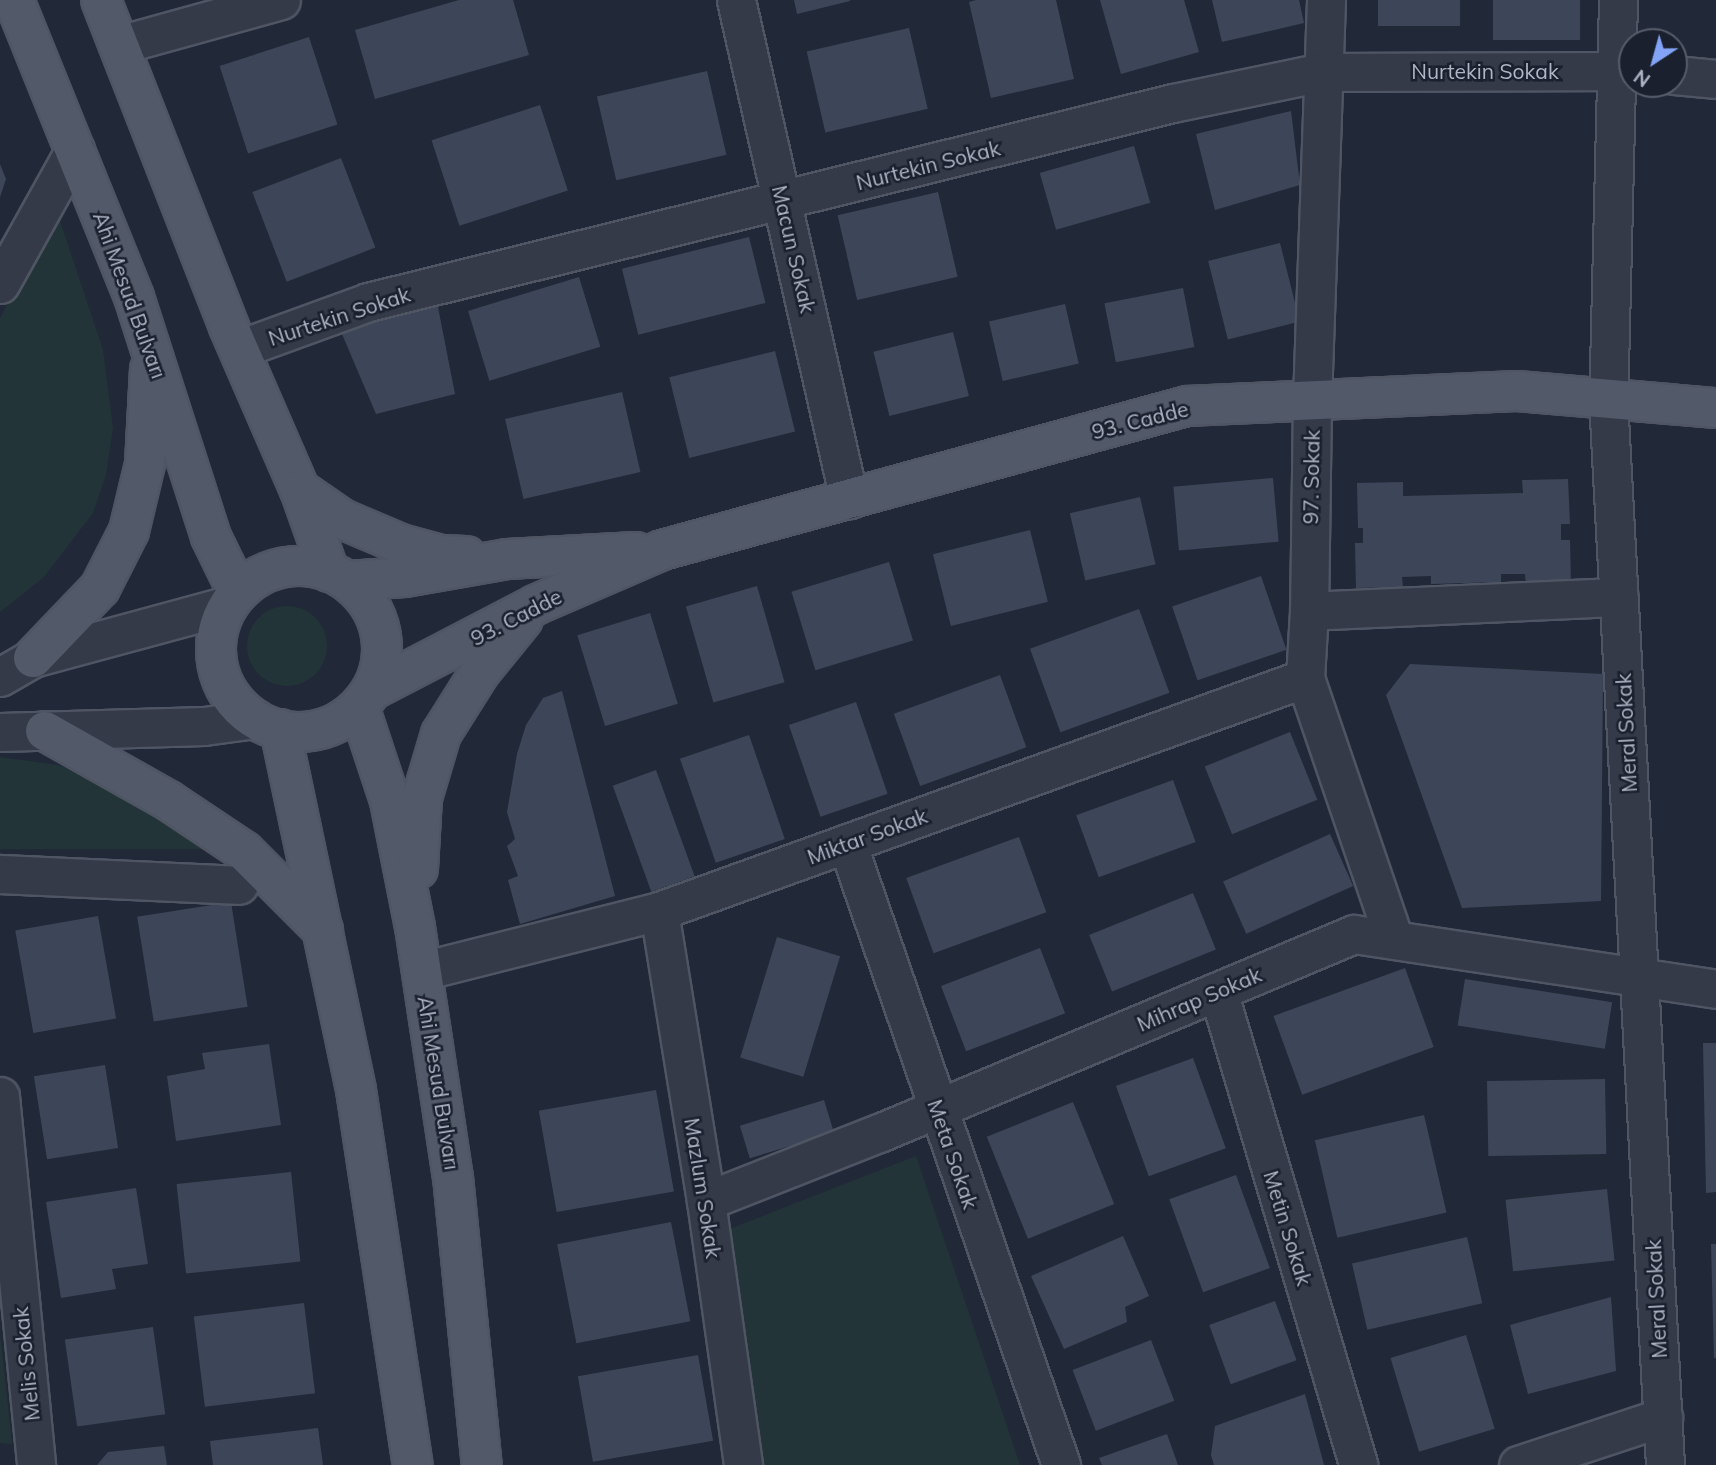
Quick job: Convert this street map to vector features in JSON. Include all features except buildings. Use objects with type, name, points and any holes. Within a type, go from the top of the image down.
[{"type":"main road","points":[[101,0],[239,349],[339,577]]},
{"type":"main road","name":"Ahi Mesud Bulvarı","points":[[12,8],[75,149],[134,297],[233,598]]},
{"type":"main road","points":[[33,658],[100,588],[129,531],[145,464],[151,349]]},
{"type":"main road","name":"93. Cadde","points":[[366,698],[535,605],[662,550],[1187,406],[1517,391],[1716,408]]},
{"type":"main road","points":[[300,490],[342,519],[401,544],[441,555],[507,559]]},
{"type":"main road","name":"93. Cadde","points":[[339,577],[405,577],[507,559],[662,550]]},
{"type":"main road","points":[[305,566],[339,577],[365,598],[377,620],[382,643],[380,667],[366,698],[340,722],[317,730],[293,732],[268,724],[230,697],[220,675],[216,651],[218,627],[233,598],[257,576],[281,568],[305,566]]},
{"type":"main road","points":[[415,927],[422,798],[441,734],[480,672],[535,605]]},
{"type":"main road","name":"Ahi Mesud Bulvarı","points":[[366,698],[390,801],[422,971],[453,1177],[482,1465]]},
{"type":"main road","points":[[268,724],[323,930],[356,1090],[412,1465]]},
{"type":"main road","points":[[45,731],[169,801],[244,851],[323,930]]},
{"type":"street","points":[[119,45],[281,0]]},
{"type":"street","name":"Macun Sokak","points":[[736,0],[784,201],[849,499]]},
{"type":"street","name":"97. Sokak","points":[[1326,0],[1305,678],[1394,939]]},
{"type":"street","name":"Meral Sokak","points":[[1618,0],[1620,28]]},
{"type":"street","name":"Nurtekin Sokak","points":[[239,349],[368,302],[1173,103],[1323,72],[1618,70]]},
{"type":"street","points":[[1688,76],[1716,79]]},
{"type":"street","name":"Meral Sokak","points":[[1623,98],[1608,399],[1665,1465]]},
{"type":"street","points":[[0,284],[75,149]]},
{"type":"street","points":[[1309,611],[1619,597]]},
{"type":"street","points":[[0,677],[33,658],[233,598]]},
{"type":"street","name":"Miktar Sokak","points":[[422,971],[659,911],[1305,678]]},
{"type":"street","points":[[0,732],[268,724]]},
{"type":"street","name":"Meta Sokak","points":[[847,843],[1061,1465]]},
{"type":"street","points":[[0,874],[239,885]]},
{"type":"street","name":"Mazlum Sokak","points":[[659,911],[706,1201],[743,1465]]},
{"type":"street","name":"Mihrap Sokak","points":[[706,1201],[1354,934],[1716,989]]},
{"type":"street","name":"Metin Sokak","points":[[1217,991],[1358,1465]]},
{"type":"street","name":"Melis Sokak","points":[[0,1096],[36,1465]]},
{"type":"street","points":[[1518,1465],[1662,1418]]},
{"type":"shaded area","points":[[57,212],[103,350],[113,428],[106,475],[93,513],[44,577],[0,612],[0,318]]},
{"type":"shaded area","points":[[287,606],[302,609],[315,618],[324,631],[327,646],[324,661],[315,674],[302,683],[287,686],[272,683],[259,674],[250,661],[247,646],[250,631],[259,618],[272,609]]},
{"type":"shaded area","points":[[0,757],[58,765],[95,779],[222,849],[0,849]]},
{"type":"shaded area","points":[[916,1156],[1020,1465],[758,1465],[727,1230]]},
{"type":"shaded area","points":[[0,1333],[12,1444],[0,1443]]}]
